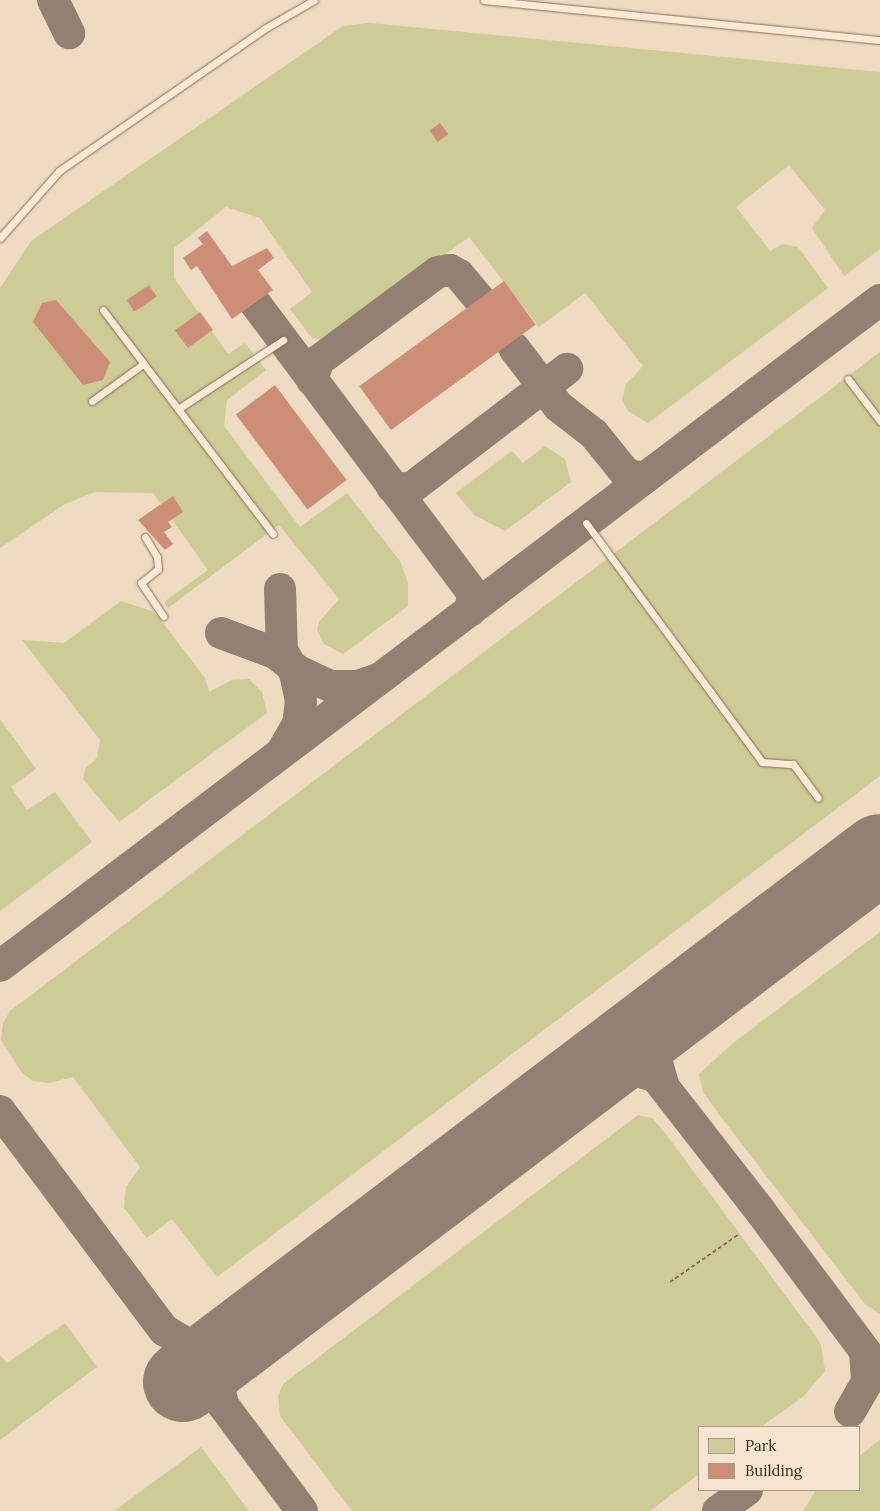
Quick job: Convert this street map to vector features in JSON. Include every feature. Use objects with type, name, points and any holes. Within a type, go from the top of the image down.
[{"type":"lane","points":[[0,238],[58,170],[264,29],[314,0]]},
{"type":"lane","points":[[484,0],[880,40]]},
{"type":"lane","points":[[103,310],[273,534]]},
{"type":"lane","points":[[178,409],[283,340]]},
{"type":"lane","points":[[92,401],[143,364]]},
{"type":"lane","points":[[848,379],[880,421]]},
{"type":"lane","points":[[586,523],[762,762],[793,764],[818,798]]},
{"type":"lane","points":[[145,537],[158,557],[158,569],[142,583],[163,616]]},
{"type":"path","points":[[670,1282],[738,1235]]},
{"type":"green space","points":[[370,23],[880,72],[880,249],[844,276],[812,228],[825,210],[789,165],[736,207],[770,251],[782,244],[798,247],[828,288],[648,423],[628,411],[622,400],[626,384],[643,366],[585,293],[539,327],[469,237],[328,340],[312,338],[290,309],[312,292],[260,218],[226,207],[174,248],[174,278],[228,354],[245,343],[266,370],[227,400],[224,426],[300,527],[347,493],[400,561],[408,583],[408,606],[343,654],[324,644],[317,630],[319,622],[339,599],[279,525],[168,608],[164,602],[208,570],[153,493],[95,492],[65,504],[0,548],[0,288],[31,241],[343,26]]},
{"type":"green space","points":[[880,352],[880,776],[217,1277],[172,1219],[147,1238],[124,1208],[126,1187],[140,1167],[73,1077],[49,1083],[33,1081],[22,1073],[1,1040],[3,1023],[10,1011]]},
{"type":"green space","points":[[545,446],[565,459],[571,482],[505,531],[474,515],[456,493],[512,451],[523,463]]},
{"type":"green space","points":[[121,601],[152,611],[160,619],[205,678],[209,692],[232,680],[249,679],[262,692],[267,713],[119,822],[83,779],[85,769],[97,758],[100,740],[22,640],[64,643]]},
{"type":"green space","points":[[0,719],[36,769],[11,787],[27,810],[55,792],[92,842],[0,911]]},
{"type":"green space","points":[[880,932],[880,1314],[865,1304],[721,1117],[703,1092],[699,1074],[732,1044]]},
{"type":"green space","points":[[638,1115],[652,1118],[665,1133],[814,1334],[821,1345],[825,1371],[804,1396],[762,1426],[698,1426],[698,1475],[650,1511],[352,1511],[280,1416],[278,1396],[283,1384]]},
{"type":"green space","points":[[65,1323],[97,1367],[0,1440],[0,1355],[7,1363]]},
{"type":"green space","points":[[880,1440],[880,1511],[803,1511],[815,1491],[860,1491],[860,1455]]},
{"type":"green space","points":[[201,1447],[249,1511],[114,1511]]},
{"type":"building","points":[[440,123],[448,134],[438,142],[429,131]]},
{"type":"building","points":[[207,231],[232,266],[267,248],[274,258],[258,270],[273,290],[232,319],[197,266],[191,270],[183,258],[203,244],[198,238]]},
{"type":"building","points":[[504,281],[536,325],[391,430],[359,386]]},
{"type":"building","points":[[149,285],[157,297],[134,312],[127,300]]},
{"type":"building","points":[[56,300],[110,362],[103,380],[83,385],[33,322],[42,303]]},
{"type":"building","points":[[200,312],[213,330],[188,348],[175,330]]},
{"type":"building","points":[[275,385],[347,480],[307,510],[236,414]]},
{"type":"building","points":[[173,496],[183,512],[168,522],[172,527],[164,532],[173,544],[165,550],[138,520]]},
{"type":"taxiway","points":[[53,0],[69,33]]},
{"type":"taxiway","points":[[312,380],[318,361],[438,272],[450,270],[459,275],[478,298]]},
{"type":"taxiway","points":[[0,966],[880,300]]},
{"type":"taxiway","points":[[255,303],[473,593],[470,611]]},
{"type":"taxiway","points":[[514,348],[558,406],[594,434],[627,475],[645,478]]},
{"type":"taxiway","points":[[392,487],[410,489],[567,369]]},
{"type":"taxiway","points":[[280,589],[282,651],[295,673],[301,701],[298,724],[283,750]]},
{"type":"taxiway","points":[[221,633],[275,653],[298,671],[330,686],[358,686],[378,679]]},
{"type":"taxiway","points":[[663,1084],[655,1056],[669,1014]]},
{"type":"taxiway","points":[[594,1071],[624,1067],[656,1077],[761,1212],[865,1351],[867,1382],[850,1411]]},
{"type":"taxiway","points":[[0,1111],[164,1330],[189,1345],[229,1346],[218,1380],[223,1405],[302,1511]]},
{"type":"taxiway","points":[[718,1511],[746,1491]]},
{"type":"runway","points":[[183,1382],[880,854]]}]
